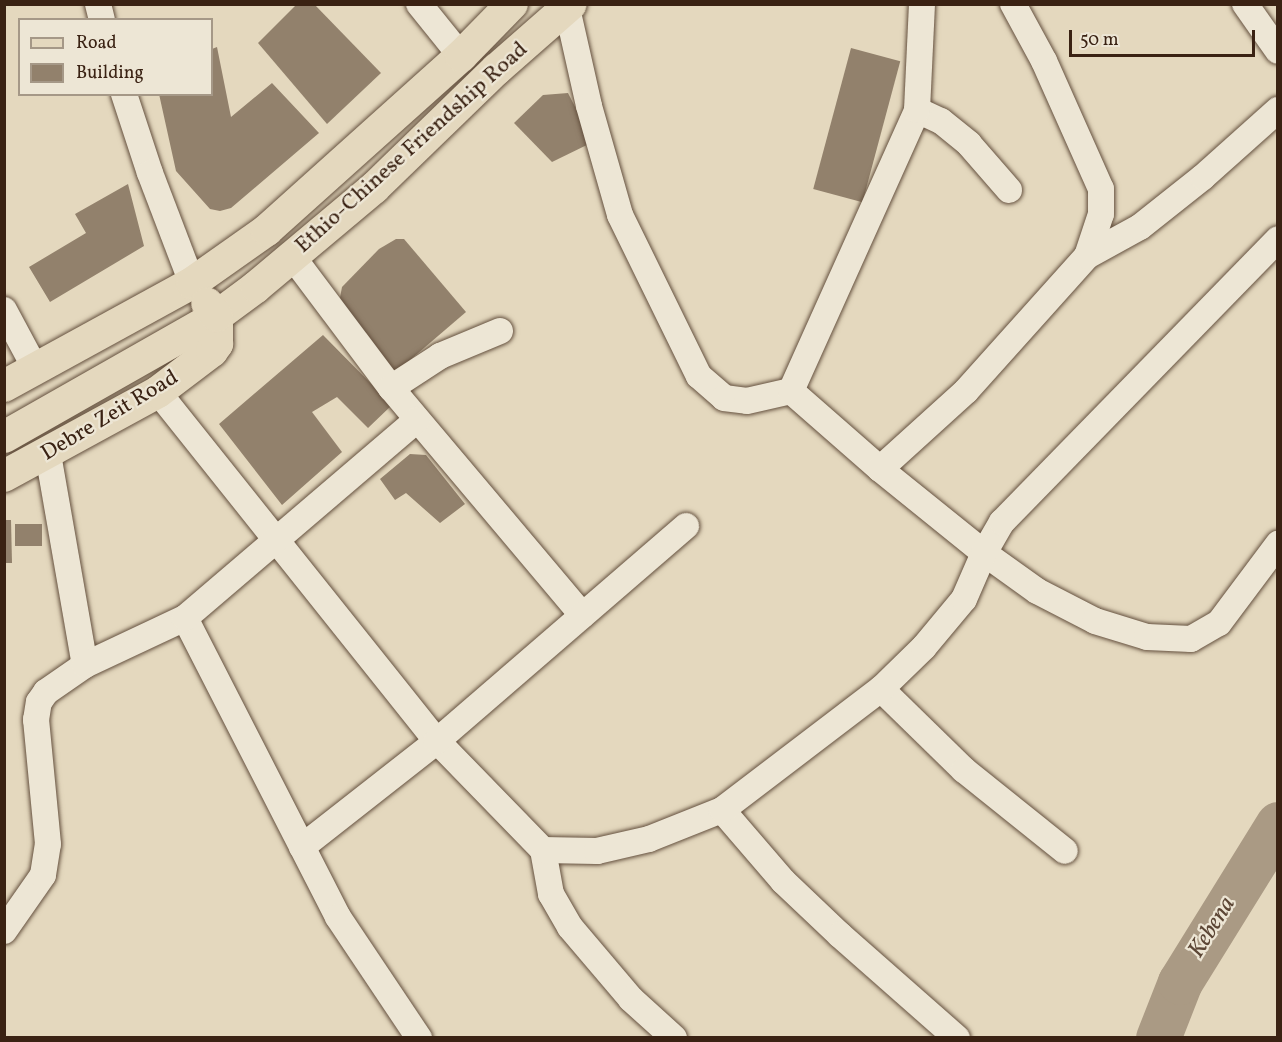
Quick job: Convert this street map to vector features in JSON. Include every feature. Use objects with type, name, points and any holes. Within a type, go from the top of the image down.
[{"type":"main road","name":"Ethio-Chinese Friendship Road","points":[[4,386],[192,283],[267,230],[461,56],[512,4]]},
{"type":"main road","name":"Ethio-Chinese Friendship Road","points":[[4,437],[217,316],[374,188],[497,69],[569,6]]},
{"type":"main road","points":[[192,283],[217,316]]},
{"type":"main road","name":"Debre Zeit Road","points":[[4,477],[158,392],[212,351],[217,344],[217,316]]},
{"type":"street","points":[[419,4],[461,56]]},
{"type":"street","points":[[791,391],[917,110],[922,4]]},
{"type":"street","points":[[1013,4],[1044,61],[1101,189],[1101,214],[1087,256]]},
{"type":"street","points":[[1245,4],[1278,51]]},
{"type":"street","points":[[569,6],[589,106],[620,215],[699,376],[724,398],[747,401],[791,391]]},
{"type":"street","points":[[125,96],[150,173],[192,283]]},
{"type":"street","points":[[917,110],[941,121],[969,144],[1009,190]]},
{"type":"street","points":[[880,469],[966,391],[1087,256],[1140,227],[1203,177],[1278,110]]},
{"type":"street","points":[[543,850],[597,850],[649,839],[722,810],[881,689],[924,647],[964,599],[984,553],[1002,522],[1278,239]]},
{"type":"street","points":[[292,256],[391,388],[582,615]]},
{"type":"street","points":[[4,310],[36,370]]},
{"type":"street","points":[[391,388],[440,356],[500,331]]},
{"type":"street","points":[[791,391],[880,469],[984,553],[1037,591],[1095,621],[1147,637],[1191,639],[1219,623],[1278,544]]},
{"type":"street","points":[[158,392],[437,741],[543,850],[551,894],[570,927],[631,999],[674,1038]]},
{"type":"street","points":[[4,930],[43,875],[48,844],[36,720],[39,702],[46,692],[85,665],[185,618],[417,420]]},
{"type":"street","points":[[48,453],[85,665]]},
{"type":"street","points":[[302,847],[437,741],[686,526]]},
{"type":"street","points":[[185,618],[338,917],[419,1038]]},
{"type":"street","points":[[881,689],[964,770],[1065,850]]},
{"type":"street","points":[[722,810],[783,881],[840,935],[957,1038]]},
{"type":"building","points":[[297,4],[314,4],[381,73],[327,124],[258,43]]},
{"type":"building","points":[[217,47],[231,117],[272,83],[319,133],[231,208],[220,211],[210,209],[176,171],[159,96],[213,96],[213,49]]},
{"type":"building","points":[[851,48],[900,61],[862,202],[813,189]]},
{"type":"building","points":[[568,93],[593,142],[552,162],[514,123],[543,95]]},
{"type":"building","points":[[128,184],[144,246],[50,302],[29,267],[86,233],[75,214]]},
{"type":"building","points":[[396,239],[404,239],[466,312],[396,372],[345,323],[340,298],[342,287],[379,249]]},
{"type":"building","points":[[323,335],[392,405],[368,428],[337,397],[312,412],[342,452],[282,505],[219,424]]},
{"type":"building","points":[[410,454],[426,455],[465,504],[440,523],[406,493],[395,500],[380,479]]},
{"type":"building","points":[[5,520],[11,520],[12,563],[5,563]]},
{"type":"building","points":[[15,524],[42,524],[42,546],[15,546]]},
{"type":"waterway","name":"Kebena","points":[[1158,1038],[1180,982],[1278,824]]}]
